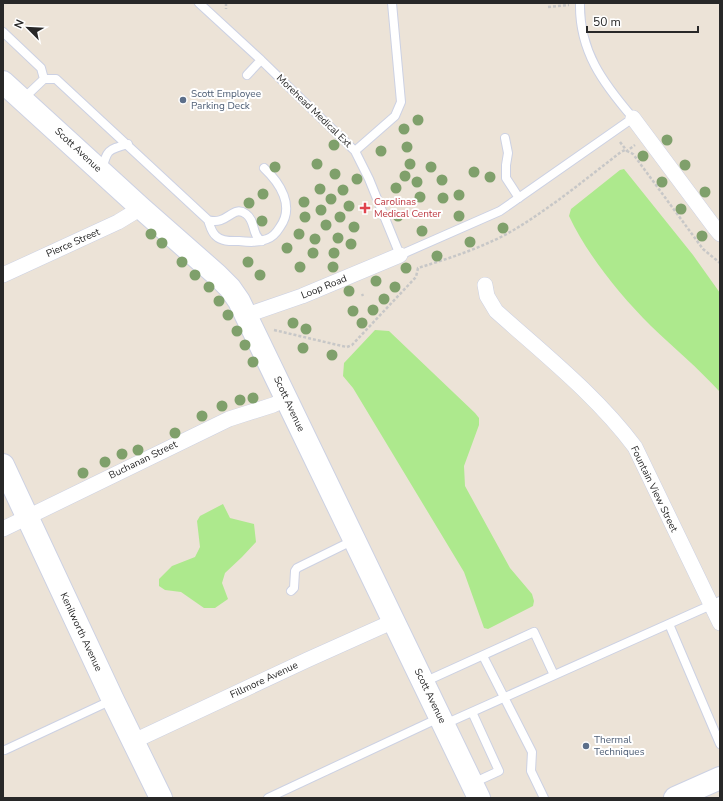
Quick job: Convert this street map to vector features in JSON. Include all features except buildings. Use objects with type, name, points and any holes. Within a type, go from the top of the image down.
[{"type":"main road","name":"Scott Avenue","points":[[3,82],[230,288],[247,315],[286,399],[476,791]]},
{"type":"main road","name":"Kenilworth Avenue","points":[[3,466],[113,700],[161,798]]},
{"type":"main road","points":[[675,798],[711,787]]},
{"type":"street","points":[[633,118],[720,234]]},
{"type":"street","name":"Pierce Street","points":[[3,275],[118,222],[141,208]]},
{"type":"street","name":"Loop Road","points":[[247,315],[302,296],[400,255]]},
{"type":"street","name":"Fountain View Street","points":[[485,285],[487,296],[496,311],[591,396],[616,422],[635,447],[716,603],[720,623]]},
{"type":"street","name":"Buchanan Street","points":[[3,529],[228,419],[273,405],[286,399]]},
{"type":"street","name":"Fillmore Avenue","points":[[134,741],[394,621]]},
{"type":"lane","name":"Morehead Medical Ext","points":[[199,3],[261,60],[355,151],[369,180],[400,255]]},
{"type":"lane","points":[[355,151],[395,116],[401,102],[392,3]]},
{"type":"lane","points":[[400,255],[500,211],[633,118],[618,100],[591,59],[583,37],[580,3]]},
{"type":"lane","points":[[3,32],[41,68],[44,79]]},
{"type":"lane","points":[[247,74],[261,60]]},
{"type":"lane","points":[[22,100],[44,79],[56,80],[128,144],[208,220],[216,237],[224,240],[262,241],[276,234],[284,222],[287,208],[280,185],[264,168]]},
{"type":"lane","points":[[505,138],[508,153],[506,178],[519,198]]},
{"type":"lane","points":[[101,172],[106,154],[109,151],[128,144]]},
{"type":"lane","points":[[208,220],[215,222],[222,220],[227,218],[233,212],[239,211],[252,219],[255,235],[257,239],[262,241]]},
{"type":"lane","points":[[291,591],[294,588],[296,568],[355,540]]},
{"type":"lane","points":[[268,798],[442,721],[472,712],[716,603]]},
{"type":"lane","points":[[669,624],[720,744]]},
{"type":"lane","points":[[424,682],[534,632],[554,675]]},
{"type":"lane","points":[[483,656],[532,752],[531,771],[544,798]]},
{"type":"lane","points":[[6,750],[113,700]]},
{"type":"lane","points":[[472,712],[499,771],[476,791]]},
{"type":"path","points":[[226,3],[226,9]]},
{"type":"path","points":[[548,7],[580,3]]},
{"type":"path","points":[[620,142],[627,151],[633,154],[703,249],[720,263]]},
{"type":"path","points":[[274,330],[346,347],[352,345],[416,277],[418,268],[495,240],[517,229],[621,152],[627,151],[637,144]]},
{"type":"green space","points":[[624,169],[693,255],[720,293],[720,392],[695,366],[651,326],[616,288],[585,246],[569,216],[571,209],[620,170]]},
{"type":"green space","points":[[375,330],[389,331],[479,418],[479,425],[464,466],[465,486],[510,568],[532,594],[534,601],[533,606],[488,629],[484,628],[464,572],[353,388],[343,376],[344,363]]},
{"type":"green space","points":[[223,504],[230,518],[254,524],[256,542],[225,573],[222,583],[228,599],[215,608],[204,608],[181,592],[165,590],[159,586],[159,579],[172,566],[195,557],[200,547],[197,521],[200,516]]},
{"type":"place","name":"Scott Employee Parking Deck","points":[[183,100]]},
{"type":"place","name":"Carolinas Medical Center","points":[[365,208]]},
{"type":"place","name":"Thermal Techniques","points":[[586,746]]}]
